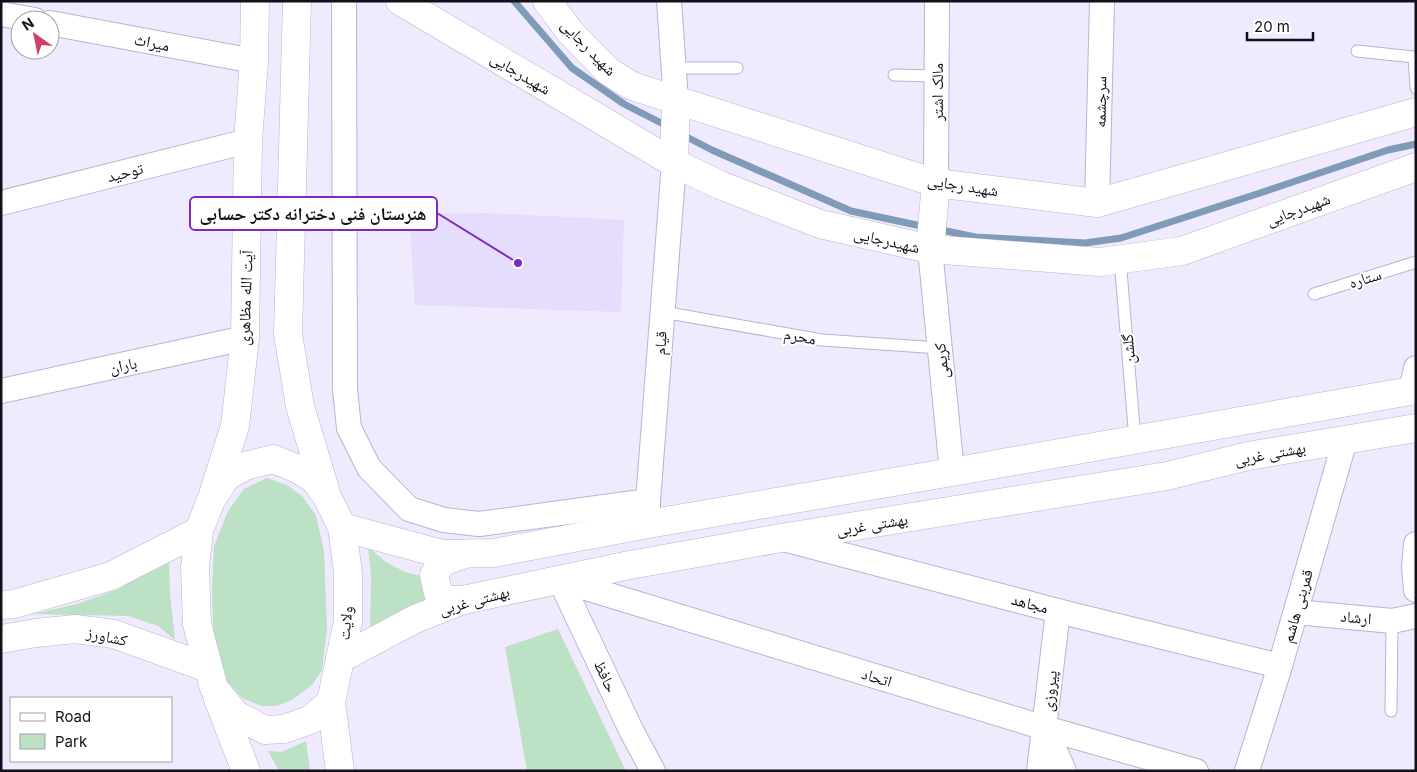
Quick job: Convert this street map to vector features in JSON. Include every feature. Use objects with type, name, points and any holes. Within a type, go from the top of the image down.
[{"type":"street","name":"آیت الله مظاهری","points":[[211,500],[235,426],[245,338],[248,141],[254,61],[255,1]]},
{"type":"street","points":[[297,1],[288,334],[300,406],[327,497]]},
{"type":"street","points":[[344,1],[345,389],[349,428],[369,468],[409,509],[444,520],[479,524],[648,512],[952,472],[1135,439],[1414,383]]},
{"type":"street","name":"شهیدرجایی","points":[[400,1],[674,163],[720,185],[820,224],[930,249],[1100,262],[1182,251],[1416,167]]},
{"type":"street","name":"شهید رجایی","points":[[547,1],[571,33],[608,71],[632,86],[936,183],[1097,203],[1416,112]]},
{"type":"street","points":[[669,1],[676,100],[674,163]]},
{"type":"street","name":"مالک اشتر","points":[[936,183],[937,1]]},
{"type":"street","name":"سرچشمه","points":[[1097,203],[1102,1]]},
{"type":"street","name":"میراث","points":[[60,25],[254,61]]},
{"type":"street","name":"توحید","points":[[1,203],[248,141]]},
{"type":"street","name":"قیام","points":[[648,512],[674,163]]},
{"type":"street","points":[[930,249],[936,183]]},
{"type":"street","name":"کریمی","points":[[930,249],[952,472]]},
{"type":"street","name":"باران","points":[[1,391],[245,338]]},
{"type":"street","name":"بهشتی غربی","points":[[340,659],[415,618],[463,600],[630,565],[781,538],[1167,476],[1248,456],[1416,428]]},
{"type":"street","name":"قمربنی هاشم","points":[[1247,771],[1296,612],[1345,440]]},
{"type":"street","name":"ولایت","points":[[273,460],[298,469],[315,480],[327,497],[342,527],[348,573],[348,621],[331,702],[310,720],[284,729],[264,730],[236,715],[211,678],[197,624],[195,567],[199,531],[211,500],[226,477],[245,466],[273,460]]},
{"type":"street","points":[[342,527],[442,554],[494,553],[648,512]]},
{"type":"street","points":[[1,605],[14,604],[111,576],[199,531]]},
{"type":"street","name":"مجاهد","points":[[781,538],[1058,611],[1280,666]]},
{"type":"street","points":[[1416,544],[1414,567],[1416,590]]},
{"type":"street","points":[[463,600],[446,600],[438,593],[434,575],[442,562],[465,554]]},
{"type":"street","name":"اتحاد","points":[[560,580],[1045,728],[1196,771]]},
{"type":"street","name":"حافظ","points":[[560,580],[632,732],[653,771]]},
{"type":"street","name":"پیروزی","points":[[1039,771],[1058,611]]},
{"type":"street","name":"ارشاد","points":[[1296,612],[1392,620],[1416,616]]},
{"type":"street","name":"کشاورز","points":[[1,639],[75,630],[114,634],[211,678]]},
{"type":"street","points":[[211,678],[246,771]]},
{"type":"street","points":[[331,702],[340,771]]},
{"type":"street","points":[[1045,728],[1064,771]]},
{"type":"lane","points":[[1357,51],[1414,57],[1416,88]]},
{"type":"lane","points":[[674,68],[737,68]]},
{"type":"lane","points":[[894,75],[937,76]]},
{"type":"lane","name":"گلشن","points":[[1120,260],[1135,439]]},
{"type":"lane","name":"ستاره","points":[[1314,294],[1416,262]]},
{"type":"lane","name":"محرم","points":[[663,312],[822,340],[940,348]]},
{"type":"lane","points":[[1391,711],[1392,620]]},
{"type":"shaded area","points":[[486,213],[624,220],[621,312],[415,305],[409,214]]},
{"type":"green space","points":[[267,478],[287,485],[302,496],[316,515],[324,551],[327,630],[322,670],[313,684],[292,700],[277,706],[261,706],[242,698],[223,677],[213,626],[214,546],[228,511],[244,489]]},
{"type":"green space","points":[[368,547],[386,562],[405,572],[426,577],[431,604],[370,629],[371,577]]},
{"type":"green space","points":[[169,557],[170,593],[175,640],[158,626],[128,616],[33,614],[77,604],[119,589]]},
{"type":"green space","points":[[558,629],[626,771],[527,771],[505,647]]},
{"type":"green space","points":[[306,741],[310,771],[279,771],[268,751],[282,752]]},
{"type":"waterway","points":[[514,1],[572,68],[624,104],[669,127]]},
{"type":"waterway","points":[[681,134],[712,150],[851,211],[926,227]]},
{"type":"waterway","points":[[937,229],[975,237],[1085,243],[1121,238],[1388,150],[1416,144]]},
{"type":"place","name":"هنرستان فنی دخترانه دکتر حسابی","points":[[518,263]]}]
